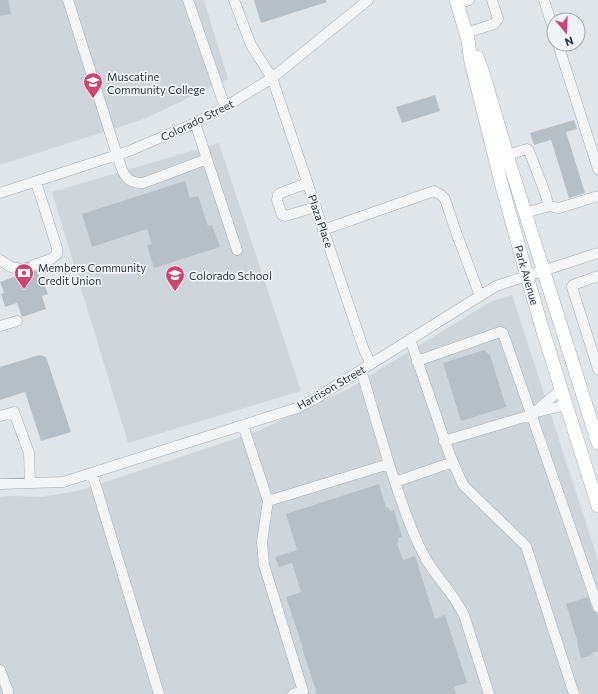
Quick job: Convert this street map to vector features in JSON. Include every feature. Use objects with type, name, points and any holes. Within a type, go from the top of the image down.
[{"type":"main road","name":"Park Avenue","points":[[461,1],[471,62],[501,157],[526,276],[598,506]]},
{"type":"main road","name":"Park Avenue","points":[[501,157],[525,213],[543,270],[593,412],[598,443]]},
{"type":"street","points":[[68,0],[117,155],[125,176],[129,181],[143,183],[207,160]]},
{"type":"street","points":[[188,0],[225,108]]},
{"type":"street","name":"Plaza Place","points":[[234,0],[251,45],[272,78],[364,350],[371,364]]},
{"type":"street","name":"Colorado Street","points":[[0,193],[129,151],[195,123],[225,108],[272,78],[356,4],[368,0]]},
{"type":"street","points":[[467,36],[494,24],[498,19],[492,0]]},
{"type":"street","points":[[544,0],[548,12]]},
{"type":"street","points":[[561,52],[598,169]]},
{"type":"street","points":[[195,123],[237,250]]},
{"type":"street","points":[[501,157],[527,149],[529,151],[549,206]]},
{"type":"street","points":[[34,265],[51,259],[57,254],[36,182]]},
{"type":"street","points":[[308,183],[280,193],[277,200],[282,215],[285,216],[316,207]]},
{"type":"street","points":[[323,230],[434,191],[445,199],[480,296]]},
{"type":"street","points":[[525,213],[549,206],[559,208],[598,196]]},
{"type":"street","name":"Harrison Street","points":[[0,484],[63,482],[296,408],[313,400],[496,286],[598,253]]},
{"type":"street","points":[[0,260],[11,267],[21,269]]},
{"type":"street","points":[[598,276],[573,284],[572,287],[598,369]]},
{"type":"street","points":[[0,326],[17,320]]},
{"type":"street","points":[[417,361],[502,332],[533,414],[598,607]]},
{"type":"street","points":[[410,339],[444,440],[463,485],[526,546],[574,694]]},
{"type":"street","points":[[361,370],[389,464],[409,523],[418,544],[429,563],[459,605],[464,615],[489,694]]},
{"type":"street","points":[[533,414],[561,389]]},
{"type":"street","points":[[444,440],[566,405]]},
{"type":"street","points":[[0,416],[14,412],[29,453],[30,483]]},
{"type":"street","points":[[243,425],[268,501],[262,542],[264,565],[303,691],[293,694]]},
{"type":"street","points":[[395,482],[453,462]]},
{"type":"street","points":[[268,501],[389,464]]},
{"type":"street","points":[[92,473],[160,694]]},
{"type":"street","points":[[0,670],[8,694]]},
{"type":"shaded area","name":"Muscatine Community College","points":[[0,0],[204,0],[228,79],[144,119],[0,165]]},
{"type":"shaded area","name":"Colorado School","points":[[219,143],[301,391],[128,443],[52,192]]},
{"type":"shaded area","points":[[512,295],[598,560],[598,694],[0,694],[0,497],[42,497],[82,490],[258,431],[346,390],[490,302]]},
{"type":"building","points":[[0,0],[8,0],[11,14],[0,16]]},
{"type":"building","points":[[254,0],[326,0],[327,2],[261,23]]},
{"type":"building","points":[[435,95],[440,111],[402,123],[396,107]]},
{"type":"building","points":[[574,120],[577,129],[566,132],[585,193],[569,198],[551,140],[534,145],[530,133]]},
{"type":"building","points":[[185,181],[190,198],[198,196],[208,226],[212,225],[220,247],[154,268],[147,245],[152,244],[147,229],[92,247],[82,214]]},
{"type":"building","points":[[29,261],[28,268],[32,271],[37,271],[48,294],[42,296],[46,309],[22,317],[17,303],[5,307],[1,294],[4,293],[0,282],[26,274],[27,267],[26,264],[23,263]]},
{"type":"building","points":[[484,350],[490,355],[506,407],[461,421],[443,363]]},
{"type":"building","points":[[39,355],[46,357],[71,432],[41,441],[25,392],[0,400],[0,367]]},
{"type":"building","points":[[379,484],[386,508],[388,507],[390,511],[394,510],[402,537],[398,538],[399,542],[397,543],[403,560],[415,556],[435,619],[445,615],[467,683],[454,687],[456,694],[317,694],[286,597],[301,592],[292,563],[279,567],[275,557],[297,550],[286,514]]},
{"type":"building","points":[[588,597],[592,609],[598,615],[598,651],[592,653],[593,655],[581,658],[566,604]]},
{"type":"place","name":"Muscatine Community College","points":[[93,99]]},
{"type":"place","name":"Members Community Credit Union","points":[[24,290]]},
{"type":"place","name":"Colorado School","points":[[175,292]]}]
